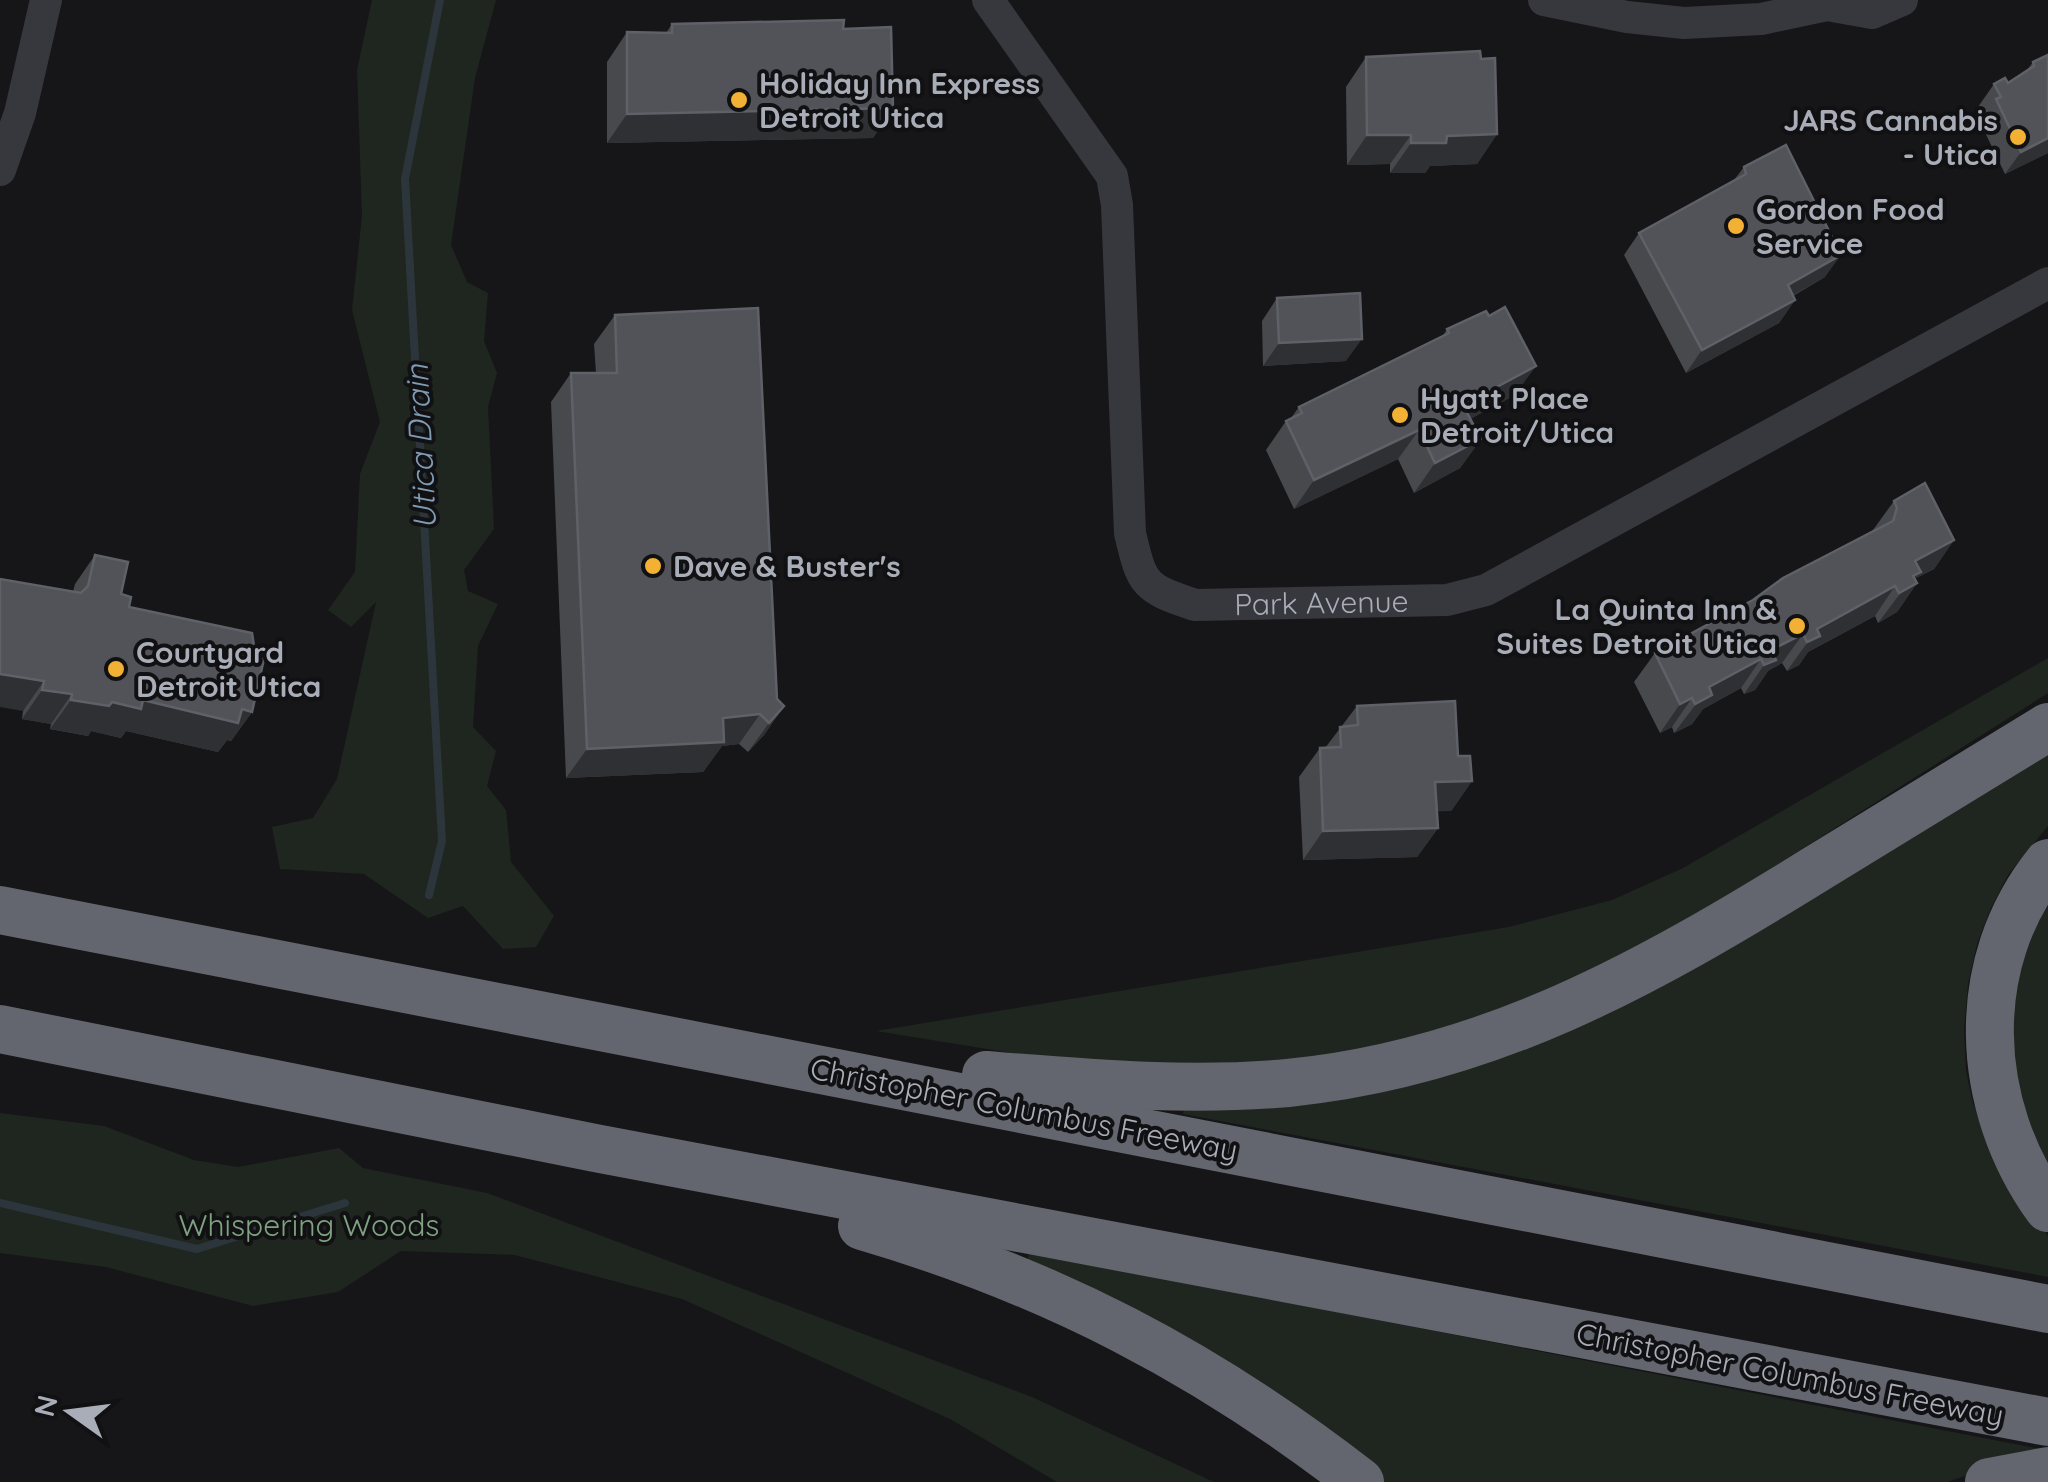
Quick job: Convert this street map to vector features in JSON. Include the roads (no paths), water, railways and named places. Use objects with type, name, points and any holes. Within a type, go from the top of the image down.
[{"type":"highway","points":[[734,1052],[1116,1086],[1184,1088],[1289,1082],[1379,1068],[1475,1043],[1605,991],[1738,917],[2048,727]]},
{"type":"highway","points":[[2048,863],[2016,910],[2004,940],[1989,1019],[1996,1096],[2006,1130],[2048,1208]]},
{"type":"highway","name":"Christopher Columbus Freeway","points":[[0,910],[2048,1309]]},
{"type":"highway","name":"Christopher Columbus Freeway","points":[[0,1029],[595,1148],[2048,1422]]},
{"type":"highway","points":[[595,1148],[924,1244],[1081,1306],[1202,1370],[1296,1432],[1360,1482]]},
{"type":"highway","points":[[1989,1482],[2048,1471]]},
{"type":"street","points":[[0,170],[20,113],[46,0]]},
{"type":"street","name":"Park Avenue","points":[[988,0],[1112,176],[1118,225],[1130,533],[1138,567],[1155,592],[1195,605],[1446,600],[1486,590],[2048,283]]},
{"type":"street","points":[[1544,0],[1627,17],[1684,23],[1761,19],[1829,2],[1872,13],[1902,0]]},
{"type":"waterway","name":"Utica Drain","points":[[429,895],[442,841],[405,179],[440,0]]},
{"type":"waterway","name":"Utica Drain","points":[[0,1203],[197,1249],[345,1203]]},
{"type":"place","name":"Holiday Inn Express Detroit Utica","points":[[739,100]]},
{"type":"place","name":"JARS Cannabis - Utica","points":[[2018,137]]},
{"type":"place","name":"Gordon Food Service","points":[[1736,226]]},
{"type":"place","name":"Hyatt Place Detroit/Utica","points":[[1400,415]]},
{"type":"place","name":"Dave & Buster's","points":[[653,566]]},
{"type":"place","name":"La Quinta Inn & Suites Detroit Utica","points":[[1797,626]]},
{"type":"place","name":"Courtyard Detroit Utica","points":[[116,669]]},
{"type":"park label","name":"Whispering Woods","points":[[309,1225]]}]
